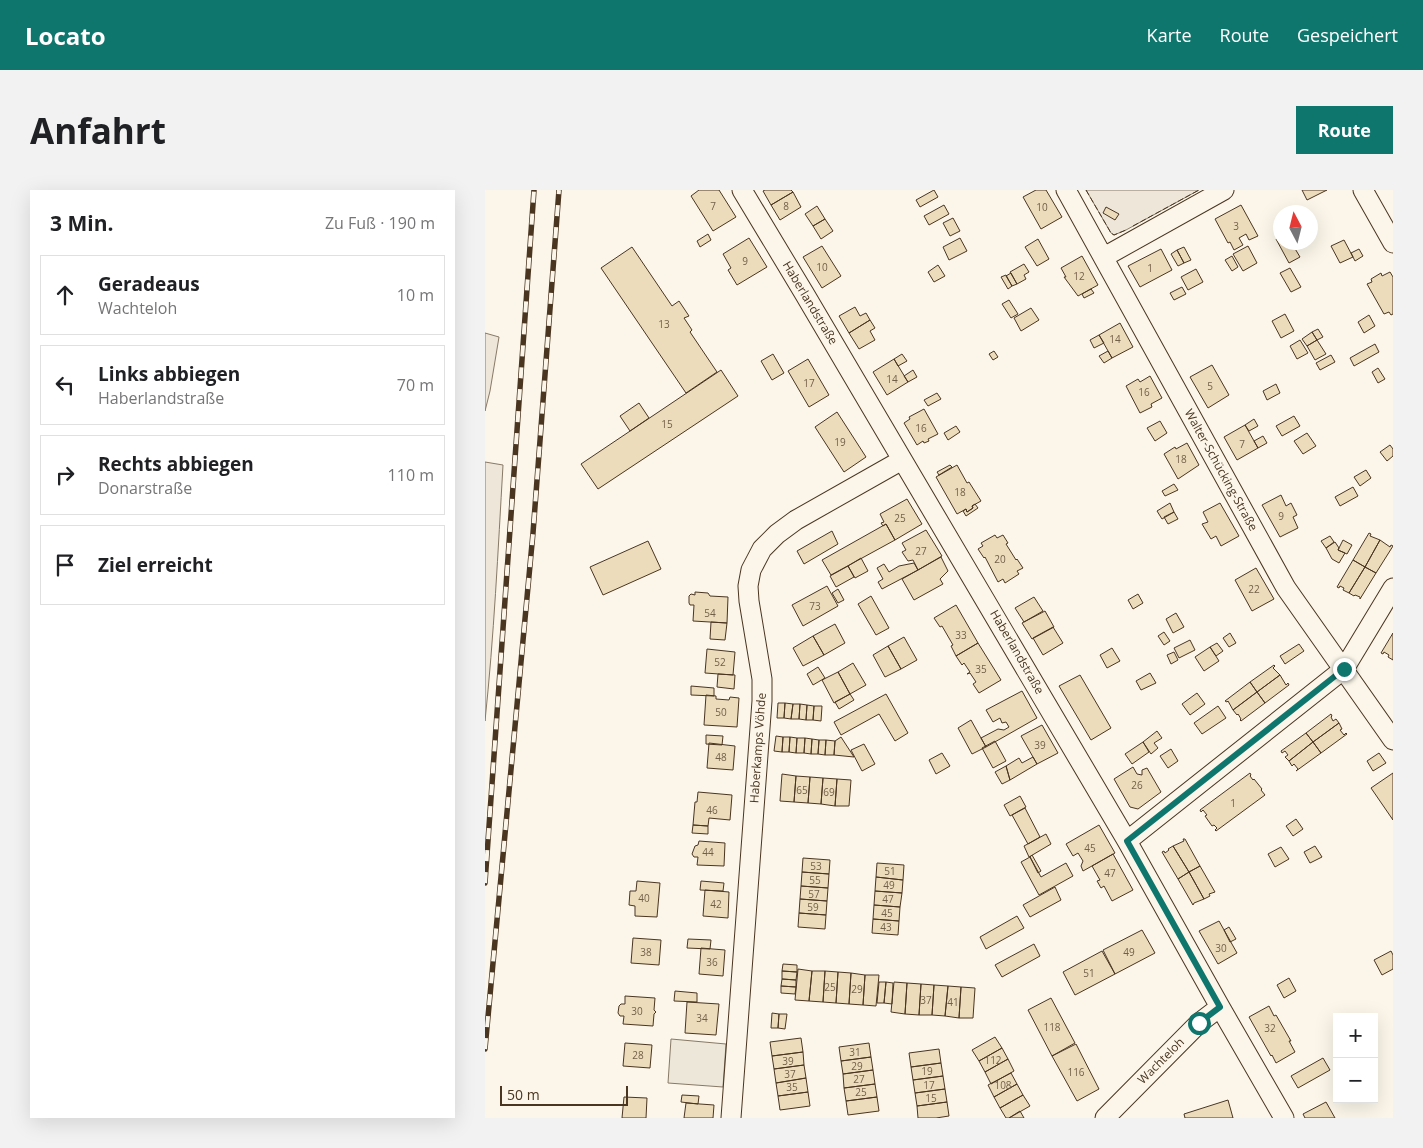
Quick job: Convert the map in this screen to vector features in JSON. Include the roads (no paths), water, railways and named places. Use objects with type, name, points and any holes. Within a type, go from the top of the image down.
[{"type":"street","name":"Haberlandstraße","points":[[742,190],[800,285],[1127,841],[1284,1118]]},
{"type":"street","name":"Walter-Schücking-Straße","points":[[1066,190],[1286,588],[1393,740]]},
{"type":"street","points":[[1104,257],[1224,190]]},
{"type":"street","points":[[1363,190],[1393,244]]},
{"type":"street","name":"Haberkamps Vöhde","points":[[731,1118],[762,702],[762,679],[749,601],[748,586],[751,570],[762,549],[796,520],[902,460]]},
{"type":"street","points":[[1127,841],[1344,669],[1393,588]]},
{"type":"street","name":"Wachteloh","points":[[1105,1118],[1199,1023],[1220,1007]]},
{"type":"railway","points":[[485,883],[534,190]]},
{"type":"railway","points":[[485,1049],[533,533],[559,190]]}]
